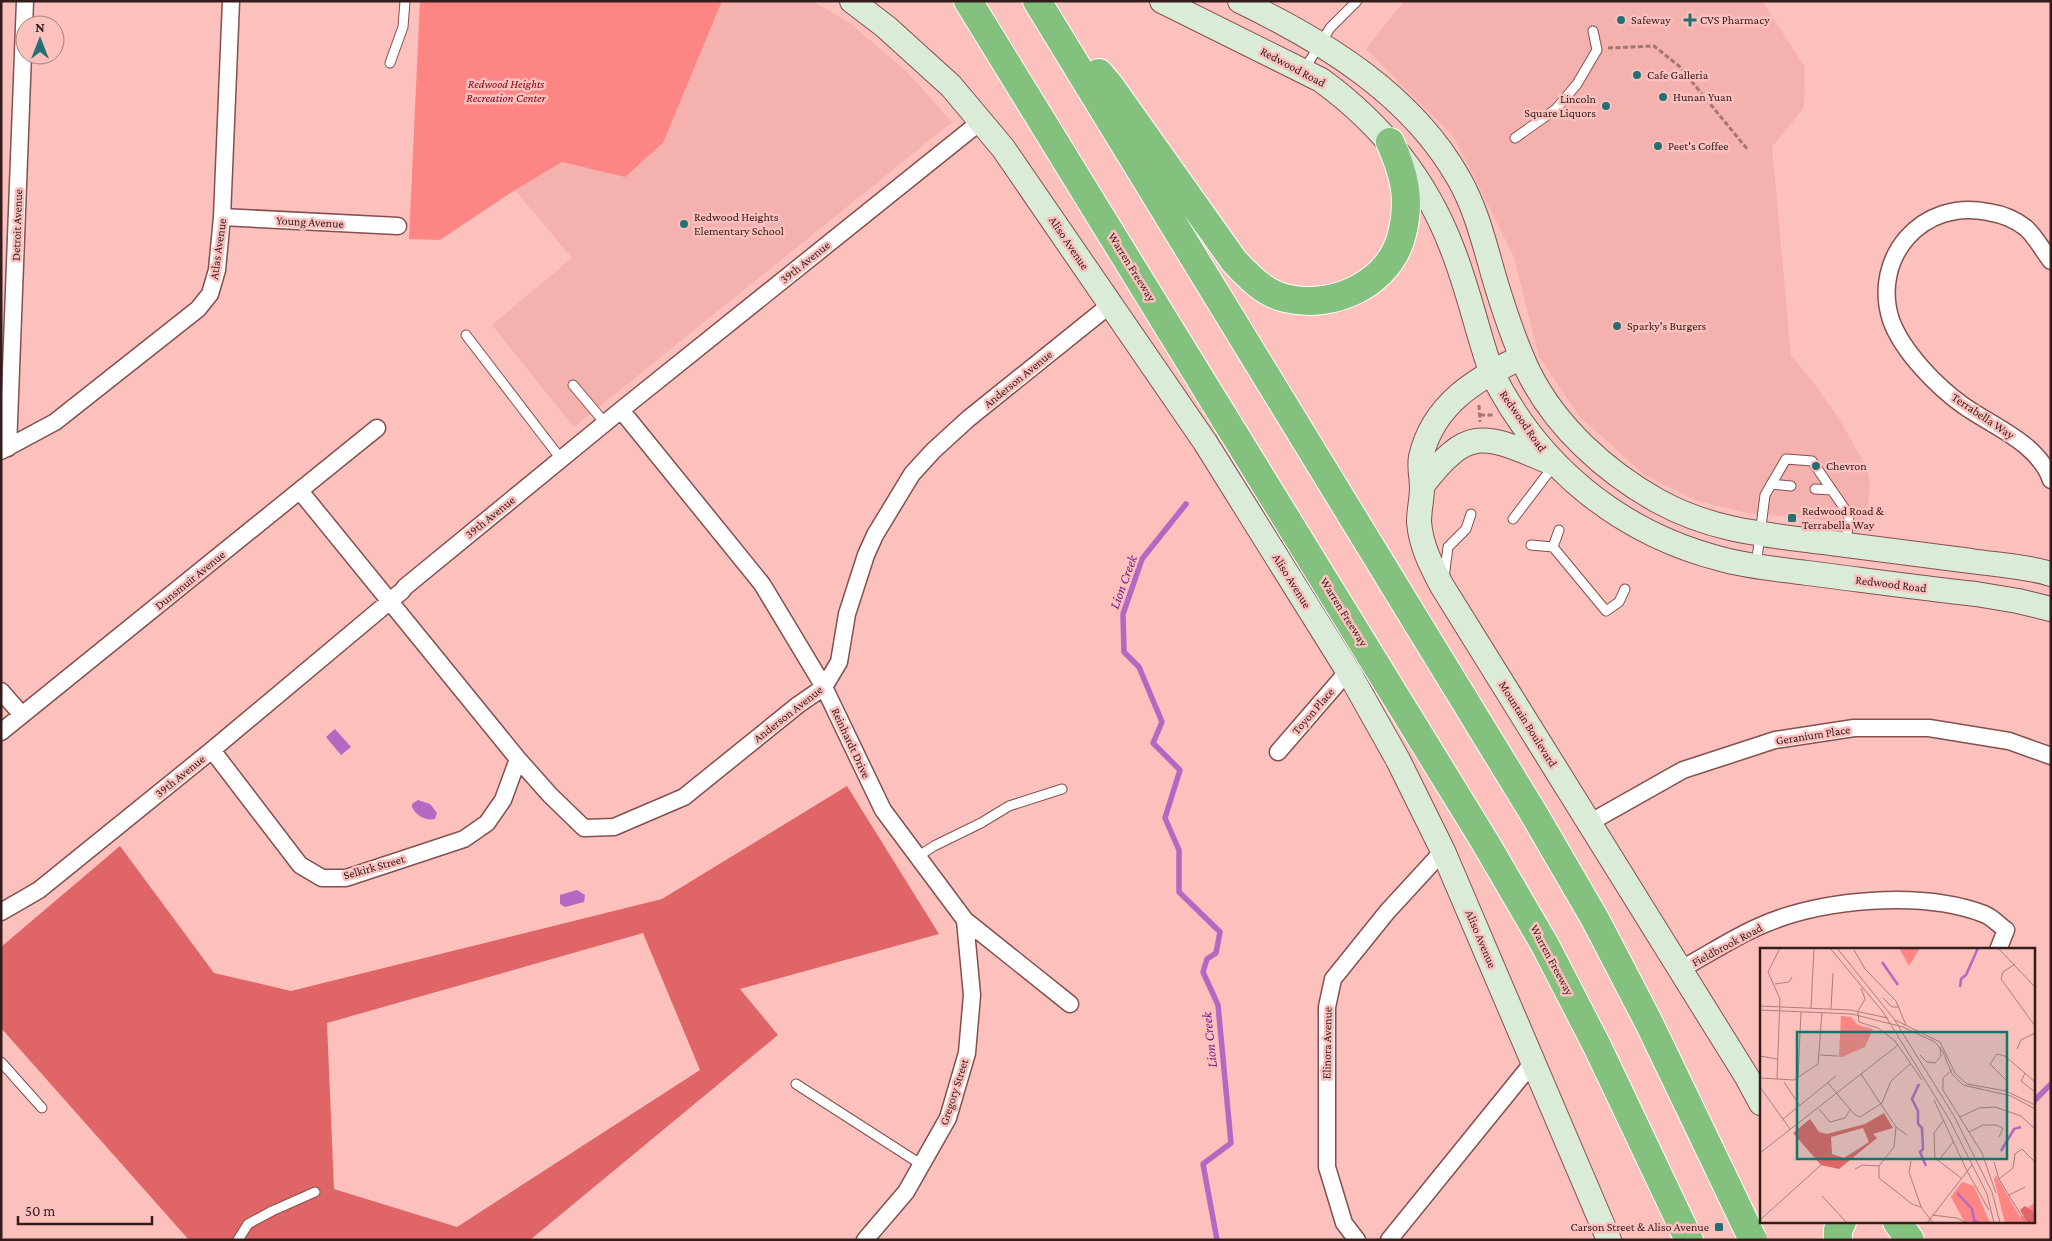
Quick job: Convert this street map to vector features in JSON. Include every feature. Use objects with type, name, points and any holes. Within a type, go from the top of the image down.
[{"type":"highway","name":"Warren Freeway","points":[[968,1],[1469,816],[1540,936],[1597,1046],[1685,1232]]},
{"type":"highway","points":[[1040,5],[1065,38],[1110,86],[1234,260],[1249,278],[1284,298],[1324,300],[1343,297],[1361,288],[1386,265],[1396,250],[1402,235],[1406,198],[1401,167],[1390,142]]},
{"type":"highway","points":[[1040,5],[1548,838],[1649,1023],[1753,1240]]},
{"type":"highway","points":[[1825,1224],[1830,1240]]},
{"type":"highway","points":[[1838,1240],[1838,1230],[1841,1224]]},
{"type":"highway","points":[[1898,1224],[1910,1240]]},
{"type":"main road","name":"Aliso Avenue","points":[[852,1],[886,27],[951,86],[1003,148],[1205,442],[1348,671],[1398,760],[1443,852],[1609,1240]]},
{"type":"main road","name":"Redwood Road","points":[[1162,1],[1321,80],[1345,98],[1390,142],[1427,194],[1453,249],[1491,372],[1500,390],[1529,434],[1555,464],[1589,496],[1641,528],[1695,552],[1722,560],[2018,601],[2051,609]]},
{"type":"main road","points":[[1240,1],[1319,45],[1363,73],[1393,98],[1418,123],[1451,166],[1460,181],[1472,209],[1505,313],[1522,357],[1541,393],[1557,416],[1587,449],[1619,476],[1683,514],[1734,530],[2048,570]]},
{"type":"main road","name":"Mountain Boulevard","points":[[1522,357],[1491,372],[1458,394],[1432,427],[1420,459],[1422,486],[1419,521],[1427,558],[1442,586],[1759,1099]]},
{"type":"main road","points":[[1422,486],[1457,447],[1481,440],[1500,442],[1555,464]]},
{"type":"main road","points":[[2018,601],[2048,570]]},
{"type":"street","name":"Detroit Avenue","points":[[5,450],[25,1]]},
{"type":"street","name":"Atlas Avenue","points":[[5,450],[55,422],[198,308],[210,294],[217,270],[222,217],[231,1]]},
{"type":"street","name":"39th Avenue","points":[[1,912],[39,890],[212,750],[620,410],[980,122]]},
{"type":"street","name":"Terrabella Way","points":[[2051,261],[2026,228],[1998,214],[1965,210],[1934,218],[1918,227],[1904,240],[1888,271],[1886,287],[1887,304],[1898,335],[1926,374],[1962,405],[2027,446],[2048,471],[2051,480]]},
{"type":"street","name":"Young Avenue","points":[[222,217],[398,226]]},
{"type":"street","name":"Anderson Avenue","points":[[518,759],[550,795],[584,828],[614,827],[684,797],[798,705],[824,687],[839,662],[847,614],[866,555],[884,519],[912,474],[968,418],[1111,304]]},
{"type":"street","name":"Reinhardt Drive","points":[[620,410],[762,584],[824,687],[883,810],[965,920],[1070,1004]]},
{"type":"street","name":"Dunsmuir Avenue","points":[[1,732],[377,428]]},
{"type":"street","points":[[300,491],[518,759]]},
{"type":"street","name":"Toyon Place","points":[[1278,752],[1348,671]]},
{"type":"street","points":[[1,691],[22,715]]},
{"type":"street","name":"Geranium Place","points":[[1589,822],[1683,770],[1775,740],[1854,728],[1929,728],[2009,741],[2051,756]]},
{"type":"street","name":"Selkirk Street","points":[[212,750],[300,866],[322,878],[346,878],[464,839],[487,823],[503,800],[518,759]]},
{"type":"street","name":"Elinora Avenue","points":[[1357,1240],[1344,1223],[1327,1167],[1326,1006],[1333,979],[1387,912],[1443,852]]},
{"type":"street","name":"Fieldbrook Road","points":[[1679,970],[1760,926],[1811,908],[1875,901],[1938,902],[1986,914],[2006,930],[1999,948]]},
{"type":"street","name":"Gregory Street","points":[[865,1240],[906,1192],[948,1118],[967,1053],[972,996],[965,920]]},
{"type":"street","points":[[1389,1240],[1534,1061]]},
{"type":"lane","points":[[390,63],[403,27],[406,1]]},
{"type":"lane","points":[[1303,71],[1330,28],[1357,1]]},
{"type":"lane","points":[[1515,138],[1556,109],[1577,84],[1597,50],[1593,31]]},
{"type":"lane","points":[[466,335],[561,459]]},
{"type":"lane","points":[[573,385],[605,423]]},
{"type":"lane","points":[[1756,566],[1765,495],[1786,459],[1812,461],[1849,516],[1846,545]]},
{"type":"lane","points":[[1513,519],[1555,464]]},
{"type":"lane","points":[[1771,484],[1791,486]]},
{"type":"lane","points":[[1815,489],[1832,490]]},
{"type":"lane","points":[[1442,586],[1448,547],[1466,529],[1471,514]]},
{"type":"lane","points":[[1553,547],[1559,530]]},
{"type":"lane","points":[[1531,545],[1553,547],[1606,612],[1619,602],[1625,589]]},
{"type":"lane","points":[[917,856],[981,823],[1009,806],[1062,790]]},
{"type":"lane","points":[[1,1062],[42,1108]]},
{"type":"lane","points":[[796,1084],[922,1165]]},
{"type":"lane","points":[[238,1240],[248,1224],[315,1192]]},
{"type":"path","points":[[1597,50],[1654,46],[1680,66],[1748,150]]},
{"type":"path","points":[[1479,395],[1480,424]]},
{"type":"shaded area","name":"Redwood Heights Elementary School","points":[[722,1],[812,1],[850,23],[907,72],[952,122],[574,427],[492,325],[572,258],[515,190],[562,162],[625,177],[663,143]]},
{"type":"shaded area","points":[[1404,1],[1762,1],[1805,67],[1804,108],[1772,147],[1791,356],[1813,382],[1838,417],[1868,470],[1870,487],[1866,524],[1747,513],[1697,501],[1645,475],[1581,418],[1539,357],[1514,257],[1454,137],[1366,49]]},
{"type":"shaded area","points":[[335,729],[351,747],[341,755],[326,737]]},
{"type":"shaded area","points":[[847,786],[939,934],[740,989],[778,1035],[530,1240],[189,1240],[1,1028],[1,947],[120,846],[214,973],[291,991],[662,899]],"holes":[[[643,933],[700,1070],[457,1227],[334,1189],[327,1023]]]},
{"type":"shaded area","points":[[418,800],[430,804],[437,813],[435,819],[425,818],[416,813],[412,804]]},
{"type":"shaded area","points":[[577,890],[585,895],[584,902],[565,907],[560,904],[560,895]]},
{"type":"green space","name":"Redwood Heights Recreation Center","points":[[420,1],[722,1],[663,143],[625,177],[562,162],[515,190],[440,240],[409,239]]},
{"type":"waterway","name":"Lion Creek","points":[[1186,504],[1142,559],[1123,614],[1124,652],[1139,667],[1162,722],[1153,743],[1180,770],[1165,818],[1179,850],[1179,892],[1220,932],[1216,953],[1207,959],[1203,972],[1218,1005],[1231,1143],[1203,1164],[1217,1240]]},
{"type":"waterway","points":[[2034,1101],[2051,1084]]},
{"type":"place","name":"Safeway","points":[[1621,20]]},
{"type":"place","name":"CVS Pharmacy","points":[[1690,20]]},
{"type":"place","name":"Cafe Galleria","points":[[1637,75]]},
{"type":"place","name":"Hunan Yuan","points":[[1663,97]]},
{"type":"place","name":"Lincoln Square Liquors","points":[[1606,106]]},
{"type":"place","name":"Peet's Coffee","points":[[1658,146]]},
{"type":"place","name":"Redwood Heights Elementary School","points":[[684,224]]},
{"type":"place","name":"Sparky's Burgers","points":[[1617,326]]},
{"type":"place","name":"Chevron","points":[[1816,466]]},
{"type":"place","name":"Redwood Road & Terrabella Way","points":[[1792,518]]},
{"type":"place","name":"Carson Street & Aliso Avenue","points":[[1719,1227]]}]
